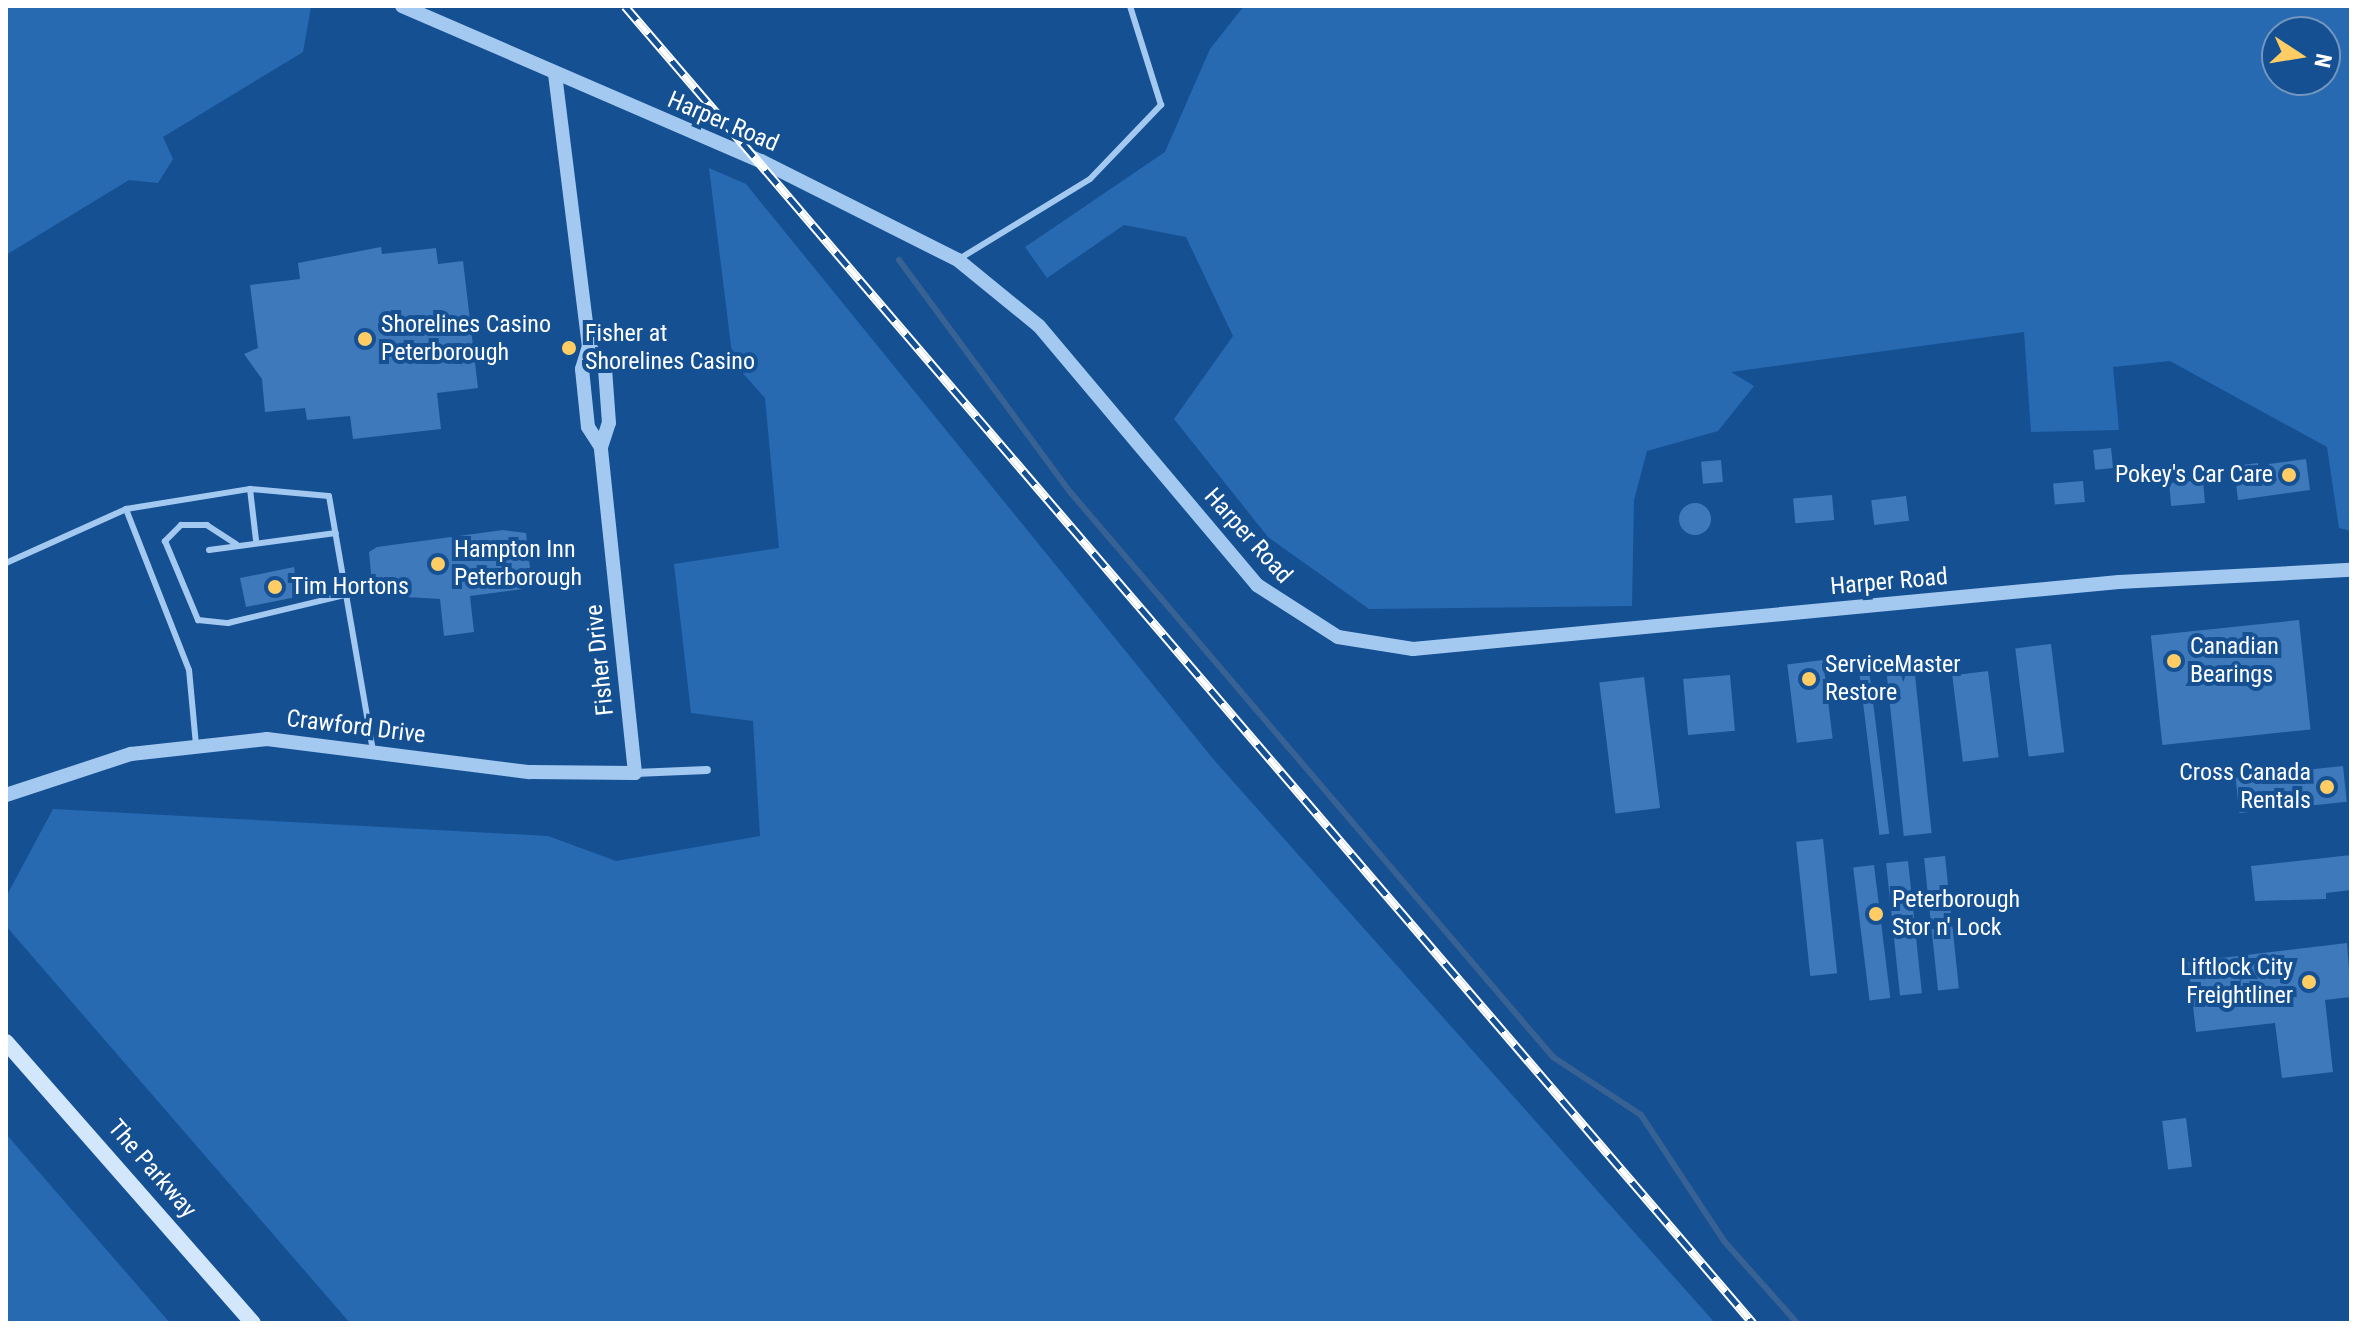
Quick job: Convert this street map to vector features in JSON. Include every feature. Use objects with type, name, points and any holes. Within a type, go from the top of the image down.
[{"type":"main road","name":"The Parkway","points":[[6,1028],[10,1044],[253,1323]]},
{"type":"street","name":"Harper Road","points":[[402,6],[761,161],[958,260],[1039,326],[1257,585],[1312,624],[1362,644],[1413,649],[2119,582],[2351,570]]},
{"type":"street","name":"Fisher Drive","points":[[555,74],[589,346],[582,369],[588,427],[601,447]]},
{"type":"street","name":"Fisher Drive","points":[[589,346],[605,368],[609,423],[601,447],[635,773]]},
{"type":"street","name":"Crawford Drive","points":[[6,795],[77,766],[196,745],[267,739],[530,772],[707,770]]},
{"type":"lane","points":[[958,260],[1090,179],[1161,105],[1130,6]]},
{"type":"lane","points":[[250,489],[256,540]]},
{"type":"lane","points":[[6,563],[126,509],[250,489],[329,496],[349,594],[373,750]]},
{"type":"lane","points":[[126,509],[189,670],[196,745]]},
{"type":"lane","points":[[236,544],[207,525],[181,525],[165,541],[198,620],[228,623],[349,594]]},
{"type":"lane","points":[[209,550],[256,540],[336,533]]},
{"type":"shaded area","points":[[6,6],[311,7],[303,52],[163,137],[173,159],[158,183],[129,180],[6,255]]},
{"type":"shaded area","points":[[1244,6],[2351,6],[2351,531],[2339,528],[2327,447],[2170,361],[2113,367],[2119,430],[2031,432],[2024,332],[1731,372],[1754,386],[1718,431],[1647,451],[1634,500],[1632,606],[1369,609],[1268,537],[1174,419],[1233,336],[1186,237],[1124,225],[1047,278],[1025,247],[1165,152],[1210,49]]},
{"type":"shaded area","points":[[709,168],[746,184],[1214,760],[1715,1323],[350,1323],[6,926],[6,897],[53,809],[548,836],[616,861],[760,836],[753,721],[691,713],[674,564],[779,548],[765,398],[733,362]]},
{"type":"shaded area","points":[[6,1134],[170,1323],[6,1323]]},
{"type":"building","name":"Shorelines Casino Peterborough","points":[[381,247],[382,254],[436,248],[438,264],[463,261],[478,388],[437,393],[441,429],[353,439],[350,416],[307,420],[305,408],[265,412],[262,379],[244,354],[258,348],[250,285],[300,279],[298,263]]},
{"type":"building","points":[[2111,448],[2113,468],[2095,470],[2093,450]]},
{"type":"building","points":[[2306,459],[2310,490],[2238,500],[2234,466],[2258,463],[2259,472],[2269,471],[2269,464]]},
{"type":"building","points":[[1721,460],[1723,482],[1703,484],[1701,462]]},
{"type":"building","points":[[2203,480],[2205,503],[2171,506],[2169,483]]},
{"type":"building","points":[[2083,481],[2085,502],[2055,505],[2053,484]]},
{"type":"building","points":[[1832,495],[1834,520],[1795,523],[1793,498]]},
{"type":"building","points":[[1906,496],[1909,521],[1874,525],[1871,500]]},
{"type":"building","points":[[1695,503],[1706,508],[1711,519],[1706,530],[1695,535],[1684,530],[1679,519],[1684,508]]},
{"type":"building","points":[[503,530],[526,533],[531,577],[522,578],[523,589],[470,596],[474,632],[444,636],[440,599],[373,595],[369,552],[377,547]]},
{"type":"building","name":"Tim Hortons","points":[[294,567],[296,580],[307,577],[311,594],[246,607],[240,578]]},
{"type":"building","points":[[2299,620],[2310,729],[2162,745],[2151,636]]},
{"type":"building","points":[[2051,644],[2064,752],[2029,757],[2015,648]]},
{"type":"building","points":[[1913,656],[1932,833],[1904,836],[1885,659]]},
{"type":"building","points":[[1823,660],[1833,738],[1797,743],[1787,664]]},
{"type":"building","points":[[1868,661],[1889,834],[1879,835],[1858,662]]},
{"type":"building","points":[[1988,671],[1999,757],[1963,762],[1952,675]]},
{"type":"building","points":[[1730,675],[1735,731],[1688,735],[1683,679]]},
{"type":"building","points":[[1644,677],[1660,808],[1615,814],[1599,682]]},
{"type":"building","points":[[2343,766],[2347,802],[2239,813],[2236,777]]},
{"type":"building","points":[[1823,839],[1837,973],[1810,976],[1796,842]]},
{"type":"building","points":[[2351,855],[2351,890],[2326,893],[2326,899],[2255,901],[2251,866]]},
{"type":"building","points":[[1945,856],[1959,988],[1938,990],[1924,858]]},
{"type":"building","points":[[1908,861],[1922,993],[1900,996],[1886,863]]},
{"type":"building","points":[[1874,865],[1890,998],[1869,1001],[1853,868]]},
{"type":"building","points":[[2347,943],[2351,997],[2325,1000],[2333,1072],[2282,1078],[2275,1023],[2196,1032],[2188,962]]},
{"type":"building","points":[[2186,1118],[2192,1167],[2168,1170],[2162,1121]]},
{"type":"waterway","points":[[899,260],[1071,493],[1553,1057],[1641,1115],[1724,1241],[1797,1323]]},
{"type":"railway","points":[[625,6],[1753,1323]]},
{"type":"place","name":"Shorelines Casino Peterborough","points":[[365,339]]},
{"type":"place","name":"Fisher at Shorelines Casino","points":[[569,348]]},
{"type":"place","name":"Pokey's Car Care","points":[[2289,475]]},
{"type":"place","name":"Hampton Inn Peterborough","points":[[438,564]]},
{"type":"place","name":"Tim Hortons","points":[[275,587]]},
{"type":"place","name":"Canadian Bearings","points":[[2174,661]]},
{"type":"place","name":"ServiceMaster Restore","points":[[1809,679]]},
{"type":"place","name":"Cross Canada Rentals","points":[[2327,787]]},
{"type":"place","name":"Peterborough Stor n' Lock","points":[[1876,914]]},
{"type":"place","name":"Liftlock City Freightliner","points":[[2309,982]]}]
